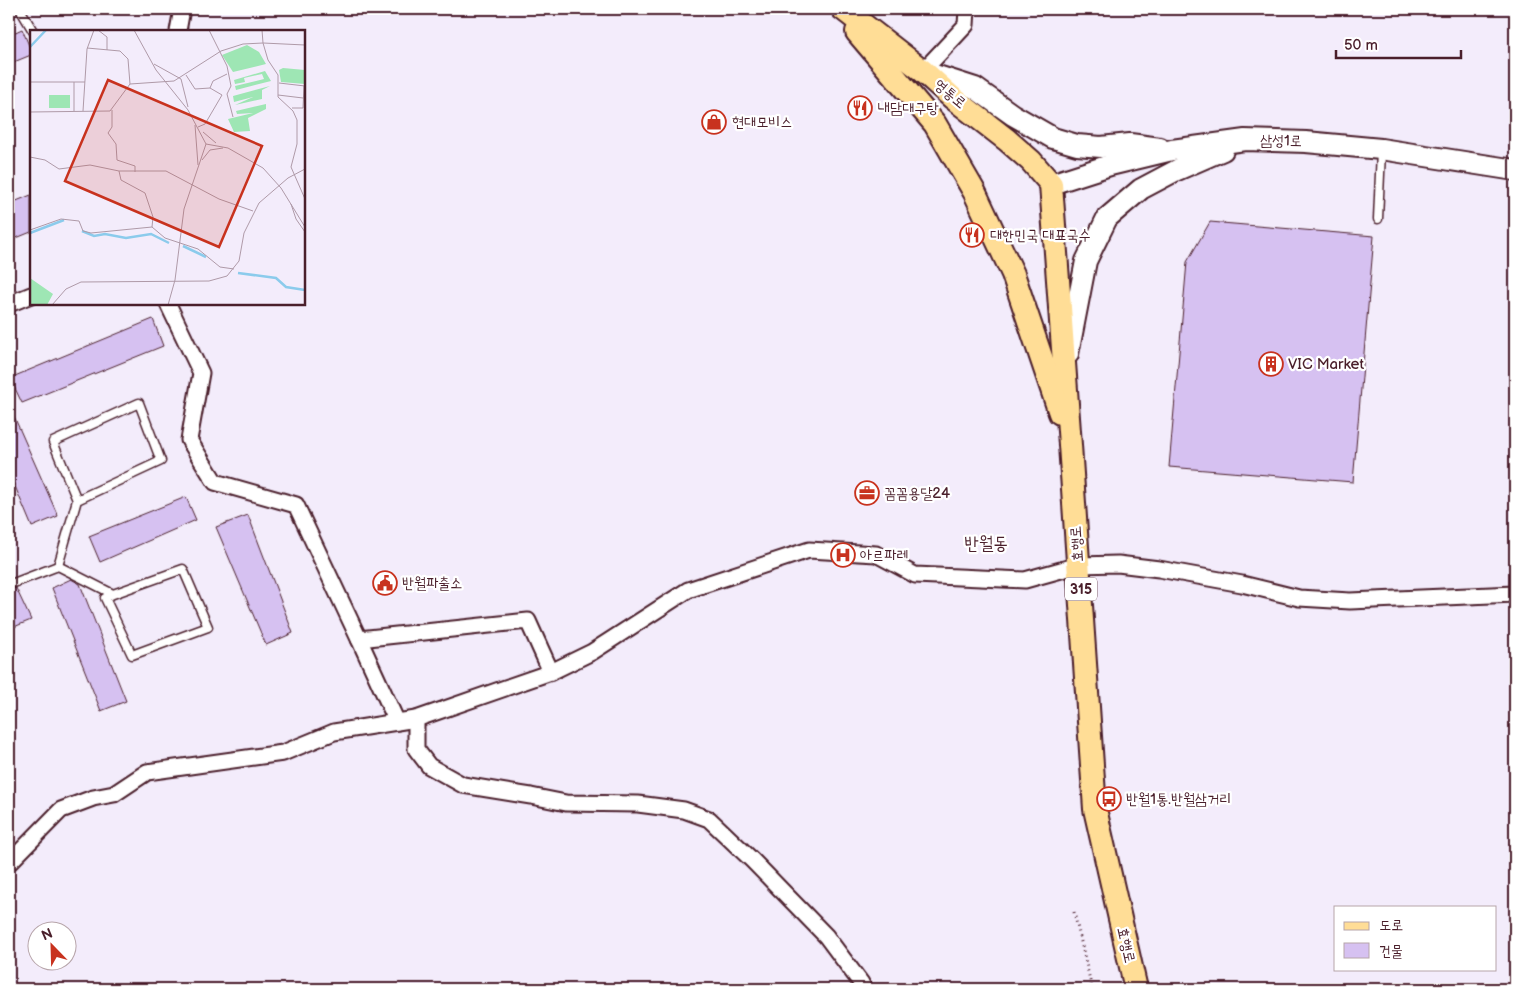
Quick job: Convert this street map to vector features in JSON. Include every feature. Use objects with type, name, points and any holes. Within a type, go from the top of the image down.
[{"type":"main road","name":"315","points":[[837,9],[935,124],[975,193],[1013,274],[1070,445]]},
{"type":"main road","name":"영통로","points":[[843,9],[923,71],[953,98],[1031,161],[1051,184]]},
{"type":"main road","points":[[923,71],[975,88],[1013,115],[1053,138],[1078,145],[1130,144],[1172,150]]},
{"type":"main road","points":[[1065,371],[1086,260],[1107,218],[1141,189],[1245,140]]},
{"type":"main road","name":"삼성1로","points":[[1051,184],[1110,165],[1172,150],[1245,140],[1306,142],[1382,149],[1515,170]]},
{"type":"main road","name":"효행로","points":[[1051,184],[1095,809],[1136,989]]},
{"type":"street","points":[[178,30],[182,9]]},
{"type":"street","points":[[923,71],[966,25],[967,9]]},
{"type":"street","points":[[9,304],[30,295]]},
{"type":"street","points":[[168,305],[201,373],[189,440],[214,482],[296,505],[397,722]]},
{"type":"street","points":[[9,863],[61,810],[93,798],[114,794],[146,772],[283,753],[334,732],[416,719],[551,672],[592,652],[688,590],[809,550],[876,554],[915,575],[963,578],[1026,580],[1079,566],[1118,564],[1242,584],[1299,598],[1350,601],[1515,594]]},
{"type":"street","points":[[360,639],[528,621],[551,672]]},
{"type":"street","points":[[416,719],[416,749],[429,766],[462,785],[566,803],[638,804],[684,810],[708,819],[752,860],[826,936],[864,989]]},
{"type":"lane","points":[[20,9],[32,30]]},
{"type":"lane","points":[[1378,219],[1382,149]]},
{"type":"lane","points":[[58,566],[77,500],[53,442],[139,403],[162,461],[77,500]]},
{"type":"lane","points":[[10,582],[58,566],[113,594],[183,569],[208,627],[132,655],[105,598],[113,594]]},
{"type":"path","points":[[1074,912],[1092,989]]},
{"type":"building","points":[[22,29],[30,48],[30,55],[9,64],[9,35]]},
{"type":"building","points":[[30,195],[30,232],[9,241],[9,204]]},
{"type":"building","name":"VIC Market","points":[[1210,222],[1374,236],[1353,482],[1169,467],[1187,262]]},
{"type":"building","points":[[153,319],[163,346],[22,403],[10,378]]},
{"type":"building","points":[[9,405],[58,516],[32,527],[9,472]]},
{"type":"building","points":[[186,497],[196,520],[100,562],[89,536]]},
{"type":"building","points":[[248,515],[293,633],[266,645],[216,527]]},
{"type":"building","points":[[71,579],[80,584],[126,701],[101,711],[52,588]]},
{"type":"building","points":[[16,588],[31,620],[9,629],[9,589]]},
{"type":"place","name":"내담대구탕","points":[[860,108]]},
{"type":"place","name":"현대모비스","points":[[714,122]]},
{"type":"place","name":"대한민국 대표국수","points":[[972,235]]},
{"type":"place","name":"VIC Market","points":[[1271,364]]},
{"type":"place","name":"꼼꼼용달24","points":[[867,493]]},
{"type":"place","name":"아르파레","points":[[843,555]]},
{"type":"place","name":"반월파출소","points":[[385,583]]},
{"type":"place","name":"반월1통.반월삼거리","points":[[1109,799]]},
{"type":"district","name":"반월동","points":[[986,543]]}]
